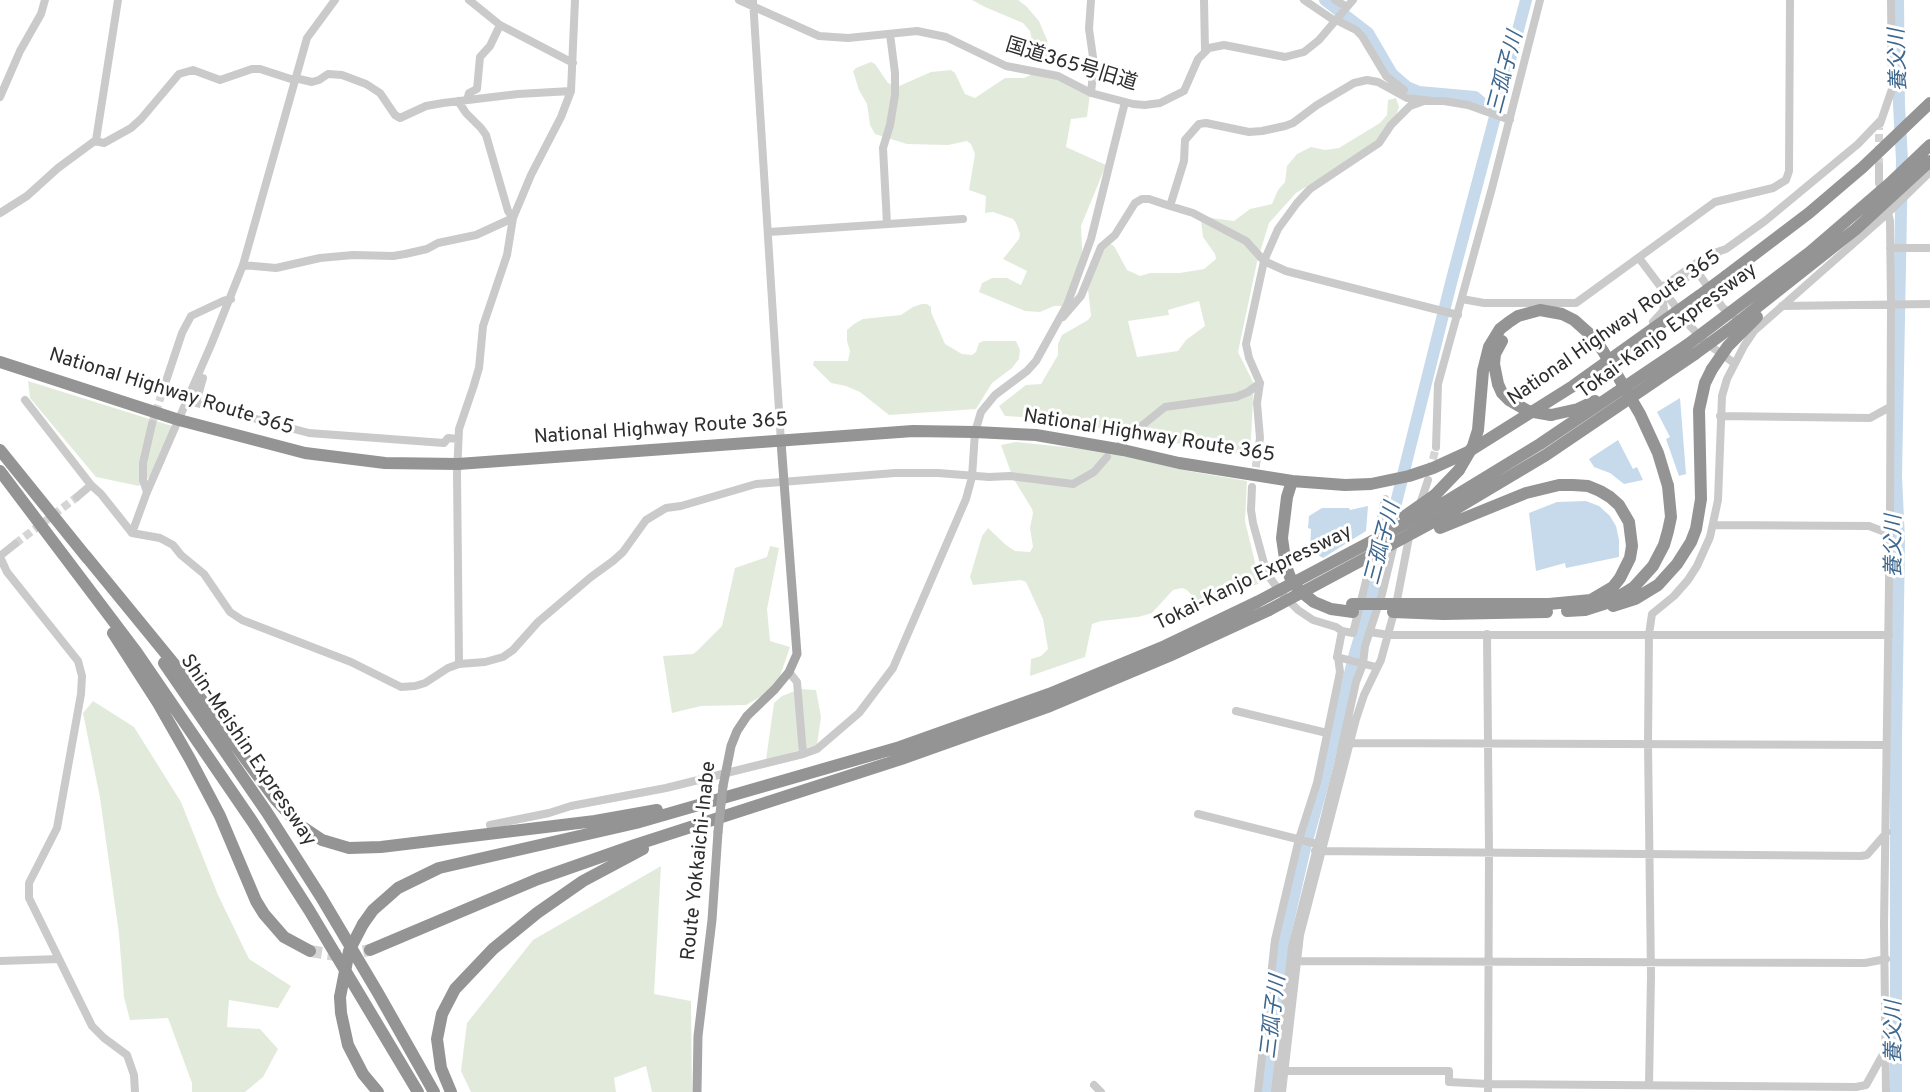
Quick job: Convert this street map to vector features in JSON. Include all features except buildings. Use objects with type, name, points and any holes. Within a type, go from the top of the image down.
[{"type":"highway","name":"National Highway Route 365","points":[[0,362],[179,420],[305,453],[385,463],[458,464],[913,431],[975,432],[1036,435],[1124,450],[1179,463],[1292,481],[1345,485],[1392,480],[1433,468],[1468,452],[1624,350],[1700,296],[1805,216],[1910,125],[1930,104]]},
{"type":"highway","name":"Tokai-Kanjo Expressway","points":[[747,808],[901,759],[1050,706],[1169,656],[1296,598],[1439,524],[1546,455],[1689,347],[1850,218],[1930,145]]},
{"type":"highway","name":"Tokai-Kanjo Expressway","points":[[743,793],[900,747],[987,717],[1165,646],[1315,572],[1389,527],[1540,444],[1689,347],[1732,327],[1856,229],[1930,162]]},
{"type":"highway","points":[[1588,605],[1618,605],[1647,592],[1668,575],[1691,542],[1698,521],[1701,499],[1699,410],[1703,390],[1712,369],[1739,333],[1856,229]]},
{"type":"highway","points":[[1292,481],[1287,497],[1282,538],[1286,566],[1290,578],[1299,590],[1314,602],[1331,609],[1352,608],[1461,614],[1610,602],[1634,587],[1653,566],[1664,545],[1671,517],[1658,453],[1640,414],[1603,351],[1593,337],[1574,320],[1562,314],[1540,310],[1518,316],[1509,322],[1500,329],[1489,347],[1483,371],[1478,430],[1473,446],[1437,500]]},
{"type":"highway","points":[[1664,487],[1634,418],[1615,383],[1580,335],[1560,322],[1549,319],[1530,320],[1512,329],[1499,345],[1496,354],[1495,375],[1502,393],[1518,407],[1538,414],[1551,415],[1571,411],[1590,403],[1689,347]]},
{"type":"highway","name":"Shin-Meishin Expressway","points":[[0,450],[85,555],[145,636],[266,811],[361,964],[434,1092]]},
{"type":"highway","name":"Shin-Meishin Expressway","points":[[0,471],[135,650],[252,821],[309,910],[418,1092]]},
{"type":"highway","points":[[1439,524],[1542,488],[1573,485],[1588,486],[1600,491],[1610,497],[1624,512],[1630,528],[1632,546],[1630,558],[1620,578],[1588,605]]},
{"type":"highway","points":[[12,487],[112,631],[174,730],[220,816],[256,901],[264,914],[284,937],[310,951]]},
{"type":"highway","points":[[85,555],[184,676],[286,812],[310,833],[335,845],[349,848],[381,847],[538,828],[606,819],[743,793]]},
{"type":"highway","points":[[378,1092],[363,1074],[348,1045],[340,997],[349,951],[363,924],[373,910],[398,888],[410,880],[439,868],[636,823],[743,793]]},
{"type":"highway","points":[[370,950],[538,879],[635,844],[747,808]]},
{"type":"highway","points":[[451,1092],[438,1053],[438,1026],[455,989],[493,949],[545,907],[605,868],[663,841],[747,808]]},
{"type":"main road","name":"Route Yokkaichi-Inabe","points":[[697,1092],[698,1036],[712,920],[724,774],[731,746],[742,723],[789,672],[797,654],[781,442]]},
{"type":"street","points":[[0,97],[20,51],[41,14],[45,0]]},
{"type":"street","points":[[0,213],[27,196],[58,168],[95,141],[118,0]]},
{"type":"street","points":[[132,533],[147,492],[231,299],[243,265],[307,38],[335,0]]},
{"type":"street","points":[[469,0],[500,25],[573,63]]},
{"type":"street","points":[[459,664],[457,575],[459,429],[479,368],[483,326],[507,255],[513,218],[571,91],[575,0]]},
{"type":"street","name":"国道365号旧道","points":[[739,0],[753,4],[819,36],[848,38],[917,31],[946,37],[1006,66],[1058,76],[1091,93],[1140,105],[1153,104],[1181,94],[1187,88],[1196,64],[1205,50]]},
{"type":"street","points":[[1091,0],[1089,29],[1094,64],[1091,93]]},
{"type":"street","points":[[1204,0],[1205,50],[1224,45],[1279,56],[1295,55],[1313,46],[1349,5],[1335,0]]},
{"type":"street","points":[[1304,0],[1356,30],[1386,76],[1394,84],[1414,96],[1467,105],[1507,119]]},
{"type":"street","points":[[1436,447],[1438,384],[1540,0]]},
{"type":"street","points":[[1462,299],[1484,303],[1576,303],[1715,202],[1773,188],[1786,180],[1789,171],[1790,0]]},
{"type":"street","points":[[1671,282],[1681,282],[1765,221],[1880,125],[1892,88],[1892,0]]},
{"type":"street","points":[[753,4],[781,442]]},
{"type":"street","points":[[467,100],[469,93],[477,89],[480,57],[490,46],[500,25]]},
{"type":"street","points":[[887,224],[883,148],[895,95],[890,34]]},
{"type":"street","points":[[95,141],[104,143],[131,128],[179,74],[193,70],[220,80],[252,69],[260,69],[294,80],[312,82],[328,74],[342,75],[366,84],[380,93],[395,115],[400,118],[426,106],[571,91]]},
{"type":"street","points":[[1170,206],[1184,161],[1185,140],[1199,124],[1206,123],[1249,132],[1278,128],[1293,123],[1317,105],[1354,83],[1367,80],[1377,82],[1407,98],[1433,100]]},
{"type":"street","points":[[1257,452],[1260,438],[1257,403],[1260,383],[1249,358],[1246,344],[1264,261],[1278,229],[1292,208],[1310,189],[1378,143],[1391,125],[1410,106],[1433,100]]},
{"type":"street","points":[[458,101],[486,135],[505,200],[513,218]]},
{"type":"street","points":[[1060,321],[1091,239],[1125,102]]},
{"type":"street","points":[[1879,166],[1879,183],[1888,213],[1892,248],[1887,831],[1884,924],[1886,1092]]},
{"type":"street","points":[[1649,1085],[1648,744],[1652,614],[1674,596],[1688,580],[1706,550],[1714,525],[1718,500],[1722,396],[1734,363],[1754,332],[1888,213],[1930,172]]},
{"type":"street","points":[[490,825],[724,774],[817,749],[859,713],[893,668],[966,499],[972,477],[975,432],[981,412],[995,395],[1027,371],[1036,361],[1053,329],[1081,296],[1101,247],[1115,235],[1135,203],[1142,199],[1149,199],[1193,213],[1246,241],[1264,261],[1286,270],[1458,315]]},
{"type":"street","points":[[243,265],[276,268],[320,258],[405,254],[427,249],[438,243],[476,235],[513,218]]},
{"type":"street","points":[[769,232],[963,219]]},
{"type":"street","points":[[1892,248],[1930,248]]},
{"type":"street","points":[[1661,288],[1708,255],[1726,249]]},
{"type":"street","points":[[1639,258],[1678,312],[1705,342],[1734,363]]},
{"type":"street","points":[[1696,270],[1724,308],[1754,332]]},
{"type":"street","points":[[1624,350],[1635,336],[1662,314],[1665,303],[1661,288]]},
{"type":"street","points":[[162,393],[190,316],[231,299]]},
{"type":"street","points":[[1782,306],[1930,304]]},
{"type":"street","points":[[203,378],[196,403],[309,433],[444,443],[448,438],[458,439]]},
{"type":"street","points":[[1134,432],[1165,407],[1236,397],[1260,383]]},
{"type":"street","points":[[25,400],[91,485],[132,533],[160,538],[172,545],[204,574],[230,612],[242,620],[351,662],[401,687],[415,687],[459,664],[485,662],[503,657],[513,650],[538,622],[618,557],[642,525],[654,514],[666,508],[681,506],[756,484],[895,473],[938,473],[972,477],[1010,476],[1073,484],[1094,472],[1107,457]]},
{"type":"street","points":[[1720,416],[1870,418],[1890,407]]},
{"type":"street","points":[[147,492],[143,480],[143,463],[152,424]]},
{"type":"street","points":[[1397,600],[1411,529],[1428,480]]},
{"type":"street","points":[[77,497],[91,485]]},
{"type":"street","points":[[1252,487],[1253,523],[1267,574],[1298,610],[1313,620],[1353,633],[1368,579],[1385,499]]},
{"type":"street","points":[[1282,1092],[1300,934],[1356,682],[1382,594],[1398,524]]},
{"type":"street","points":[[1714,525],[1869,526],[1890,534]]},
{"type":"street","points":[[15,544],[0,556],[7,572],[78,661],[82,676],[81,694],[57,828],[29,884],[29,898],[92,1026],[127,1055],[134,1075],[135,1092]]},
{"type":"street","points":[[1275,1092],[1292,947],[1349,743],[1364,695],[1381,660],[1389,634],[1387,611]]},
{"type":"street","points":[[1258,1092],[1275,940],[1299,839],[1317,783],[1340,672],[1342,631]]},
{"type":"street","points":[[1370,632],[1389,634],[1888,635]]},
{"type":"street","points":[[1487,634],[1488,1088]]},
{"type":"street","points":[[1341,658],[1376,667]]},
{"type":"street","points":[[789,672],[797,682],[803,753]]},
{"type":"street","points":[[1236,711],[1327,732]]},
{"type":"street","points":[[1349,743],[1887,745]]},
{"type":"street","points":[[1198,814],[1299,839],[1318,849],[1867,855],[1887,831]]},
{"type":"street","points":[[0,961],[59,959]]},
{"type":"street","points":[[1296,961],[1865,963],[1886,959]]},
{"type":"street","points":[[1284,1071],[1449,1071],[1449,1082],[1488,1088],[1649,1085],[1706,1089],[1820,1089],[1866,1085],[1887,1048]]},
{"type":"street","points":[[1094,1085],[1101,1092]]},
{"type":"green space","points":[[972,0],[1018,0],[1026,6],[1039,21],[1047,40],[1049,59],[1046,61],[1026,59],[1032,41],[1030,31],[1023,23]]},
{"type":"green space","points":[[871,62],[875,64],[888,83],[897,87],[931,72],[951,70],[955,73],[965,94],[975,98],[1005,78],[1024,78],[1031,75],[1063,78],[1090,93],[1087,117],[1071,119],[1066,147],[1106,165],[1081,226],[1083,266],[1078,286],[1063,306],[1054,306],[1040,312],[1025,311],[979,292],[982,283],[992,278],[1007,278],[1021,285],[1027,271],[1003,259],[1019,239],[1020,234],[1016,223],[1013,219],[993,212],[985,213],[986,196],[969,190],[975,154],[971,144],[967,141],[948,145],[907,144],[875,134],[870,125],[867,104],[859,90],[853,71]]},
{"type":"green space","points":[[1396,98],[1399,107],[1396,116],[1391,125],[1369,148],[1296,193],[1269,223],[1257,262],[1238,352],[1254,384],[1250,455],[1119,434],[1071,420],[1005,416],[999,406],[1026,385],[1041,384],[1058,355],[1058,344],[1062,335],[1091,316],[1088,289],[1098,253],[1110,244],[1114,246],[1127,270],[1140,276],[1150,273],[1180,273],[1204,269],[1216,259],[1203,237],[1201,221],[1204,217],[1234,221],[1250,209],[1272,204],[1278,190],[1285,182],[1287,166],[1297,154],[1311,147],[1325,150],[1339,148],[1380,123],[1387,115],[1388,100]],"holes":[[[1199,301],[1205,326],[1186,340],[1178,351],[1137,357],[1128,321],[1169,315],[1168,310]]]},
{"type":"green space","points":[[922,304],[931,307],[945,344],[962,354],[972,355],[976,352],[979,343],[983,341],[1016,341],[1020,350],[1019,359],[1012,368],[992,383],[976,409],[889,415],[860,392],[831,383],[813,365],[814,361],[848,361],[850,351],[847,330],[854,324],[863,319],[901,315]]},
{"type":"green space","points":[[28,381],[172,426],[156,471],[139,486],[96,477],[30,398]]},
{"type":"green space","points":[[1016,442],[1103,451],[1188,471],[1247,481],[1245,521],[1260,583],[1202,607],[1187,590],[1182,588],[1173,590],[1152,613],[1092,624],[1085,657],[1030,676],[1031,659],[1041,656],[1048,649],[1043,619],[1026,582],[1021,580],[973,585],[970,577],[982,536],[988,528],[1015,551],[1030,552],[1033,547],[1030,528],[1032,509],[1013,478],[1001,445]]},
{"type":"green space","points":[[770,546],[779,548],[767,609],[770,641],[790,647],[778,682],[767,693],[746,705],[701,706],[672,713],[663,656],[693,654],[722,626],[735,568],[767,557]]},
{"type":"green space","points":[[800,689],[816,690],[821,717],[817,745],[766,760],[774,703],[782,696]]},
{"type":"green space","points":[[93,701],[134,727],[181,802],[218,895],[249,959],[291,986],[278,1008],[229,1000],[227,1027],[260,1029],[278,1049],[263,1077],[245,1092],[192,1092],[192,1083],[168,1018],[130,1020],[124,997],[119,934],[100,798],[83,713]]},
{"type":"green space","points":[[661,866],[654,994],[691,1001],[692,1092],[652,1092],[646,1066],[614,1078],[616,1092],[471,1092],[461,1071],[467,1023],[533,940]]},
{"type":"water","points":[[1680,398],[1686,474],[1679,476],[1666,439],[1670,437],[1657,412]]},
{"type":"water","points":[[1618,440],[1633,469],[1637,467],[1643,480],[1624,484],[1610,473],[1594,467],[1589,459]]},
{"type":"water","points":[[1586,501],[1599,506],[1610,516],[1616,526],[1619,557],[1566,568],[1565,563],[1536,571],[1529,513],[1557,502]]},
{"type":"water","points":[[1368,506],[1366,531],[1323,558],[1310,550],[1309,516],[1322,508],[1349,508],[1350,510]]},
{"type":"waterway","points":[[1325,0],[1368,33],[1392,74],[1407,87],[1419,92],[1475,97],[1497,113]]},
{"type":"waterway","name":"三孤子川","points":[[1266,1092],[1285,935],[1305,848],[1526,0]]},
{"type":"waterway","name":"養父川","points":[[1896,1092],[1896,738],[1899,540],[1896,476],[1902,160],[1898,0]]},
{"type":"tunnel","points":[[1879,128],[1879,166]]},
{"type":"tunnel","points":[[152,424],[162,393]]},
{"type":"tunnel","points":[[1115,450],[1134,432]]},
{"type":"tunnel","points":[[1430,471],[1436,447]]},
{"type":"tunnel","points":[[1254,479],[1258,452]]},
{"type":"tunnel","points":[[15,544],[77,497]]},
{"type":"tunnel","points":[[310,951],[342,956],[370,950]]}]
